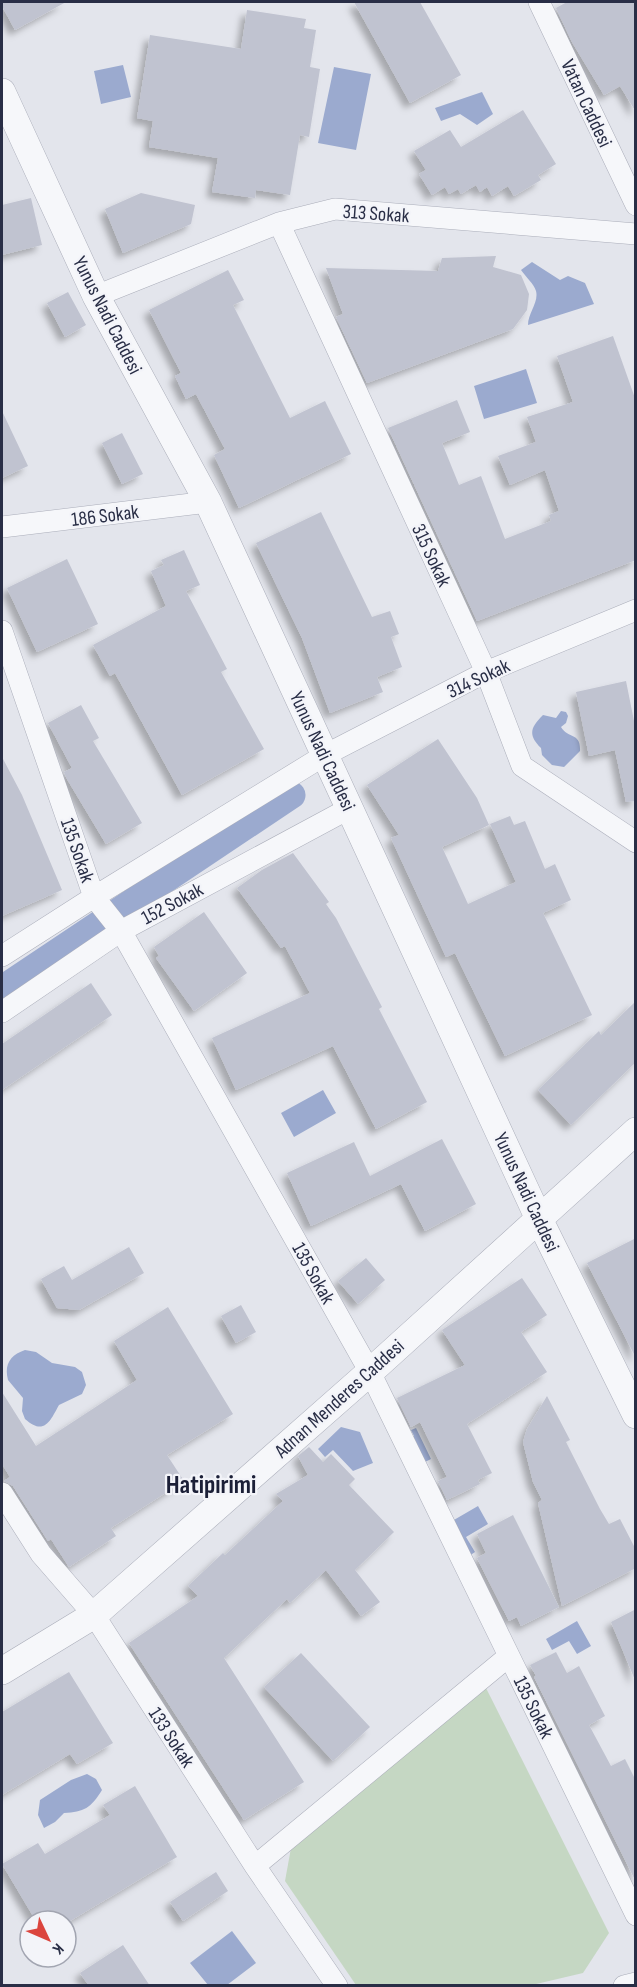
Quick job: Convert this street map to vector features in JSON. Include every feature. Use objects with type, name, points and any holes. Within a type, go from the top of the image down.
[{"type":"street","name":"Vatan Caddesi","points":[[539,2],[636,205]]},
{"type":"street","name":"Yunus Nadi Caddesi","points":[[2,92],[96,296],[208,502],[539,1219],[636,1415]]},
{"type":"street","name":"313 Sokak","points":[[96,296],[279,223],[335,209],[636,234]]},
{"type":"street","name":"315 Sokak","points":[[279,223],[486,672],[522,766],[636,842]]},
{"type":"street","name":"186 Sokak","points":[[2,527],[208,502]]},
{"type":"street","name":"314 Sokak","points":[[325,755],[486,672],[636,610]]},
{"type":"street","name":"135 Sokak","points":[[2,631],[108,915],[370,1372],[636,1915]]},
{"type":"street","name":"152 Sokak","points":[[2,1012],[108,915],[325,755]]},
{"type":"street","name":"152 Sokak","points":[[2,956],[108,915],[350,808]]},
{"type":"street","name":"Adnan Menderes Caddesi","points":[[2,1671],[94,1615],[370,1372],[636,1131]]},
{"type":"street","name":"133 Sokak","points":[[2,1494],[40,1554],[94,1615],[255,1866],[337,1986]]},
{"type":"street","points":[[255,1866],[509,1656]]},
{"type":"street","points":[[624,1986],[636,1983]]},
{"type":"green space","points":[[484,1684],[609,1933],[583,1973],[532,1985],[356,1985],[285,1881],[293,1837]]},
{"type":"water","points":[[123,65],[131,97],[101,104],[94,71]]},
{"type":"water","points":[[334,67],[371,74],[356,150],[318,143]]},
{"type":"water","points":[[482,92],[493,114],[477,125],[460,114],[441,121],[435,108]]},
{"type":"water","points":[[532,262],[560,280],[568,276],[585,283],[594,304],[528,325],[537,295],[521,270]]},
{"type":"water","points":[[526,369],[537,403],[484,419],[474,386]]},
{"type":"water","points":[[561,711],[566,712],[568,716],[566,723],[561,727],[576,738],[580,745],[580,751],[564,767],[552,765],[542,755],[541,748],[532,735],[535,724],[543,715],[556,718]]},
{"type":"water","points":[[323,1090],[336,1113],[294,1137],[281,1113]]},
{"type":"water","points":[[25,1350],[36,1352],[52,1363],[75,1367],[82,1372],[86,1385],[82,1394],[59,1405],[50,1420],[42,1426],[32,1424],[25,1419],[22,1411],[23,1398],[8,1380],[9,1361]]},
{"type":"water","points":[[341,1427],[360,1432],[373,1463],[353,1471],[333,1450],[325,1457],[318,1449]]},
{"type":"water","points":[[416,1428],[431,1459],[421,1464],[409,1439],[414,1436],[411,1430]]},
{"type":"water","points":[[478,1506],[488,1524],[466,1537],[475,1552],[466,1558],[447,1524]]},
{"type":"water","points":[[577,1621],[591,1646],[577,1654],[569,1641],[552,1650],[546,1639]]},
{"type":"water","points":[[87,1774],[96,1779],[102,1790],[94,1801],[77,1812],[64,1813],[44,1828],[38,1815],[40,1800],[71,1780]]},
{"type":"water","points":[[232,1931],[256,1963],[227,1985],[208,1985],[190,1963]]},
{"type":"building","points":[[2,2],[66,2],[15,30]]},
{"type":"building","points":[[354,2],[420,2],[461,75],[410,103]]},
{"type":"building","points":[[567,2],[636,2],[636,112],[620,86],[604,95],[572,42],[556,8]]},
{"type":"building","points":[[247,10],[306,19],[304,28],[316,30],[310,67],[320,69],[309,137],[300,135],[290,195],[256,190],[255,198],[212,192],[218,158],[149,147],[153,121],[137,118],[150,35],[241,49]]},
{"type":"building","points":[[523,110],[556,164],[538,175],[541,180],[514,196],[508,186],[492,196],[487,187],[480,192],[476,185],[461,194],[458,189],[449,194],[445,187],[432,195],[419,174],[426,170],[414,151],[450,130],[461,147]]},
{"type":"building","points":[[141,193],[195,205],[191,224],[123,253],[105,209]]},
{"type":"building","points":[[31,198],[42,245],[2,255],[2,205]]},
{"type":"building","points":[[496,256],[493,267],[521,275],[529,294],[527,310],[513,329],[367,383],[336,317],[343,314],[326,268],[438,271],[442,258]]},
{"type":"building","points":[[228,270],[244,300],[233,305],[290,418],[325,401],[351,454],[239,508],[214,455],[225,449],[196,394],[186,399],[175,376],[181,373],[149,310]]},
{"type":"building","points":[[68,292],[86,325],[65,337],[47,303]]},
{"type":"building","points":[[613,336],[636,401],[636,560],[477,621],[388,428],[457,400],[470,432],[442,443],[459,485],[481,476],[505,539],[551,521],[549,515],[559,511],[545,470],[510,485],[498,456],[536,442],[527,417],[573,402],[557,356]]},
{"type":"building","points":[[2,411],[28,466],[2,478]]},
{"type":"building","points":[[122,433],[143,474],[122,484],[102,443]]},
{"type":"building","points":[[321,512],[372,617],[390,611],[399,634],[391,637],[402,667],[377,677],[383,692],[330,713],[302,638],[256,543]]},
{"type":"building","points":[[184,550],[200,585],[186,591],[227,669],[221,672],[264,749],[182,795],[115,673],[110,676],[93,645],[166,606],[151,571],[164,565],[161,560]]},
{"type":"building","points":[[67,559],[98,624],[37,652],[7,588]]},
{"type":"building","points":[[626,681],[636,731],[636,801],[626,802],[615,750],[589,756],[576,692]]},
{"type":"building","points":[[81,705],[99,738],[93,741],[142,823],[106,844],[67,779],[64,772],[72,768],[48,723]]},
{"type":"building","points":[[438,739],[477,798],[489,825],[442,847],[468,904],[516,882],[490,824],[510,816],[514,825],[525,821],[545,869],[555,864],[571,900],[543,913],[592,1015],[505,1056],[455,953],[446,957],[391,838],[399,835],[367,785]]},
{"type":"building","points":[[2,757],[22,795],[62,890],[2,916]]},
{"type":"building","points":[[293,853],[329,902],[326,904],[336,918],[382,1007],[379,1009],[427,1102],[376,1129],[333,1046],[236,1090],[212,1038],[310,993],[285,946],[281,948],[237,888],[262,870]]},
{"type":"building","points":[[204,912],[247,973],[194,1011],[156,958],[159,956],[154,947]]},
{"type":"building","points":[[91,983],[112,1015],[2,1090],[2,1044]]},
{"type":"building","points":[[636,1001],[636,1062],[571,1125],[538,1090],[599,1031],[601,1035]]},
{"type":"building","points":[[442,1139],[476,1204],[425,1231],[401,1184],[311,1226],[287,1173],[354,1142],[370,1176]]},
{"type":"building","points":[[636,1238],[636,1358],[587,1263]]},
{"type":"building","points":[[129,1247],[144,1273],[79,1310],[57,1308],[41,1279],[64,1266],[72,1280]]},
{"type":"building","points":[[366,1258],[385,1280],[358,1304],[338,1281]]},
{"type":"building","points":[[522,1278],[547,1315],[521,1332],[547,1372],[467,1424],[492,1473],[478,1480],[480,1484],[447,1500],[438,1481],[447,1477],[420,1422],[411,1427],[397,1398],[465,1365],[442,1330]]},
{"type":"building","points":[[241,1305],[256,1332],[236,1343],[221,1316]]},
{"type":"building","points":[[168,1307],[233,1414],[167,1455],[184,1481],[111,1528],[116,1536],[69,1567],[51,1539],[48,1541],[13,1486],[4,1481],[10,1477],[2,1464],[2,1392],[36,1446],[137,1380],[114,1341]]},
{"type":"building","points":[[547,1396],[570,1440],[566,1442],[600,1509],[609,1524],[620,1519],[636,1550],[636,1568],[562,1606],[538,1503],[542,1500],[533,1482],[523,1442],[527,1429]]},
{"type":"building","points":[[309,1447],[323,1462],[331,1454],[355,1479],[349,1485],[394,1532],[355,1570],[380,1602],[361,1616],[326,1570],[290,1603],[287,1599],[224,1658],[304,1782],[244,1820],[129,1643],[198,1596],[188,1586],[283,1501],[276,1494],[308,1475],[298,1456]]},
{"type":"building","points":[[513,1515],[559,1607],[521,1626],[517,1617],[509,1621],[477,1558],[486,1553],[477,1534]]},
{"type":"building","points":[[636,1609],[635,1680],[611,1622]]},
{"type":"building","points":[[556,1652],[567,1673],[579,1666],[605,1716],[589,1725],[611,1766],[625,1759],[636,1781],[636,1882],[534,1677],[536,1676],[530,1665]]},
{"type":"building","points":[[301,1653],[370,1727],[333,1761],[264,1687]]},
{"type":"building","points":[[69,1672],[113,1743],[77,1764],[70,1754],[2,1795],[2,1712]]},
{"type":"building","points":[[135,1786],[177,1857],[78,1916],[78,1909],[29,1909],[2,1864],[38,1843],[45,1854],[110,1815],[103,1805]]},
{"type":"building","points":[[216,1872],[228,1891],[183,1921],[170,1902]]},
{"type":"building","points":[[123,1945],[150,1986],[89,1986],[80,1973]]},
{"type":"waterway","points":[[2,989],[292,795]]},
{"type":"district","name":"Hatipirimi","points":[[211,1484]]}]
